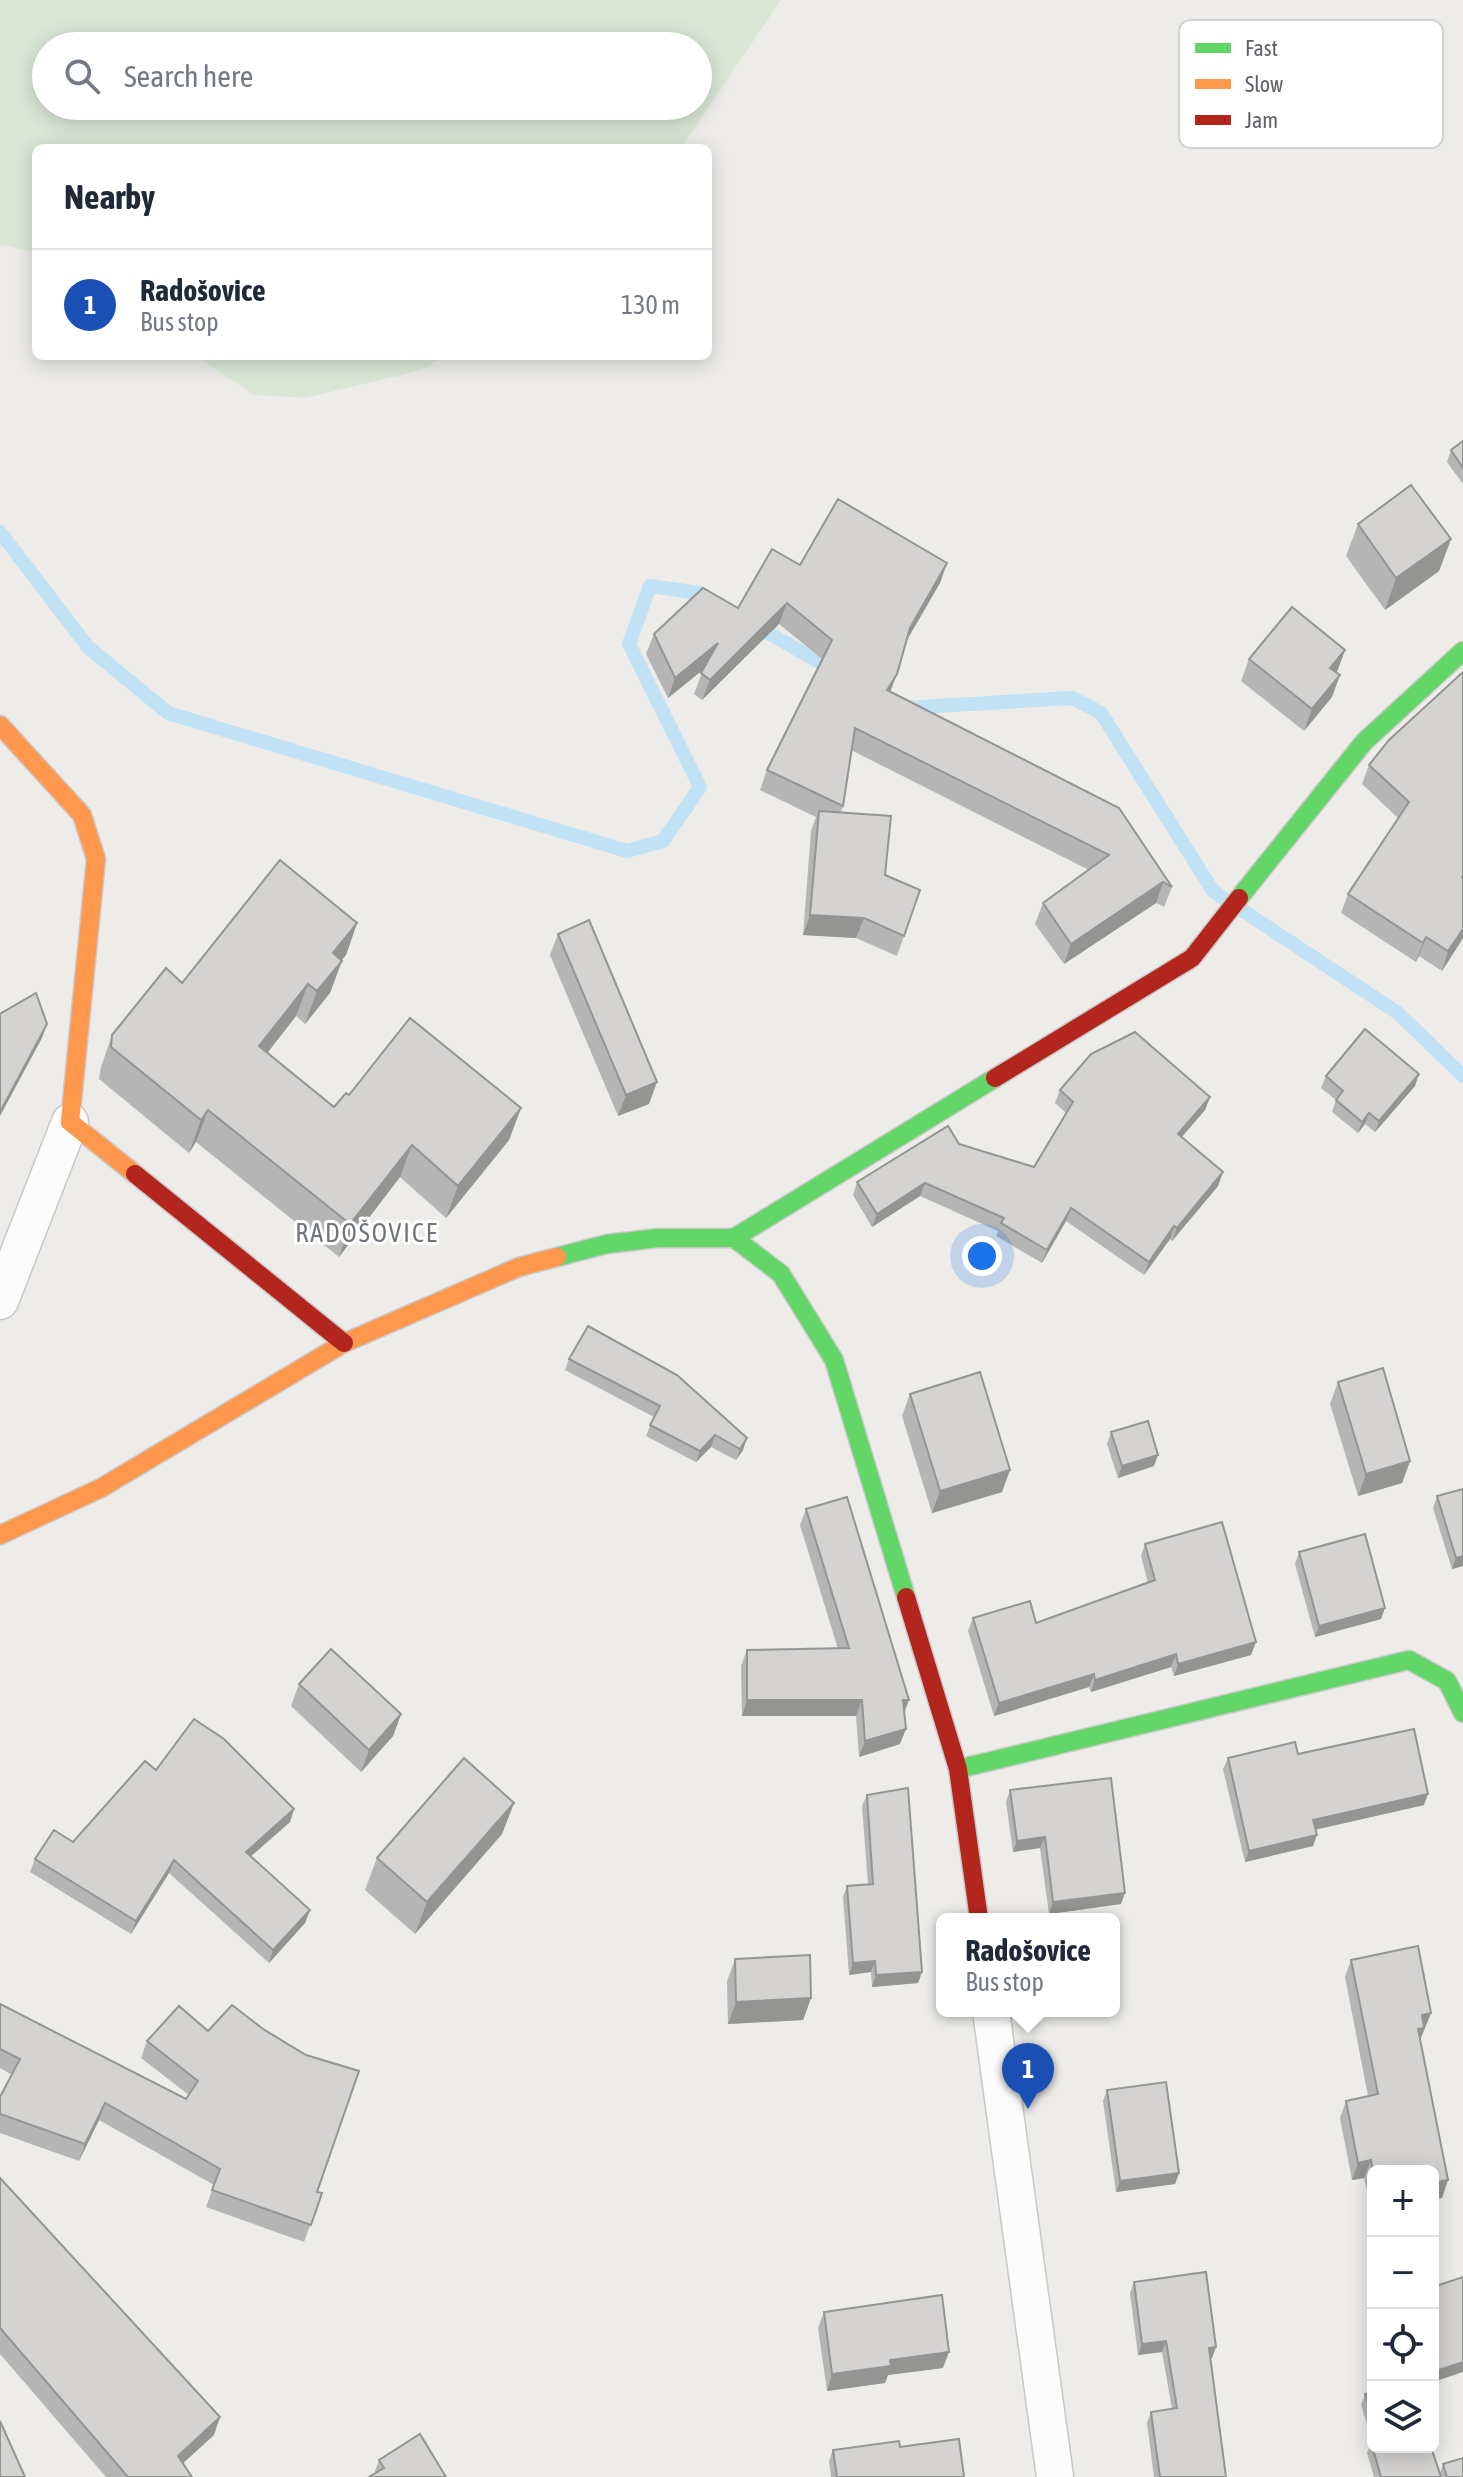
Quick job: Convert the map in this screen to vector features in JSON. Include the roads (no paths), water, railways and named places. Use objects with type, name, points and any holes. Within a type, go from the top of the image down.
[{"type":"street","points":[[0,1535],[101,1488],[344,1343],[519,1267],[607,1244],[658,1238],[734,1238],[1192,958],[1364,742],[1463,651]]},
{"type":"street","points":[[0,725],[82,815],[96,859],[70,1122],[0,1301]]},
{"type":"street","points":[[70,1122],[344,1343]]},
{"type":"street","points":[[734,1238],[781,1274],[834,1360],[958,1769],[978,1913]]},
{"type":"street","points":[[958,1769],[1409,1660],[1447,1681],[1463,1713]]},
{"type":"street","points":[[992,2017],[1055,2477]]},
{"type":"waterway","points":[[0,532],[88,647],[168,713],[627,851],[663,841],[700,787],[629,644],[650,586],[699,593],[711,600]]},
{"type":"waterway","points":[[754,625],[837,672]]},
{"type":"waterway","points":[[904,708],[1072,698],[1101,713],[1213,891],[1398,1013],[1463,1076]]},
{"type":"place","name":"Radošovice","points":[[1028,2109]]},
{"type":"district","name":"RADOŠOVICE","points":[[367,1233]]}]
